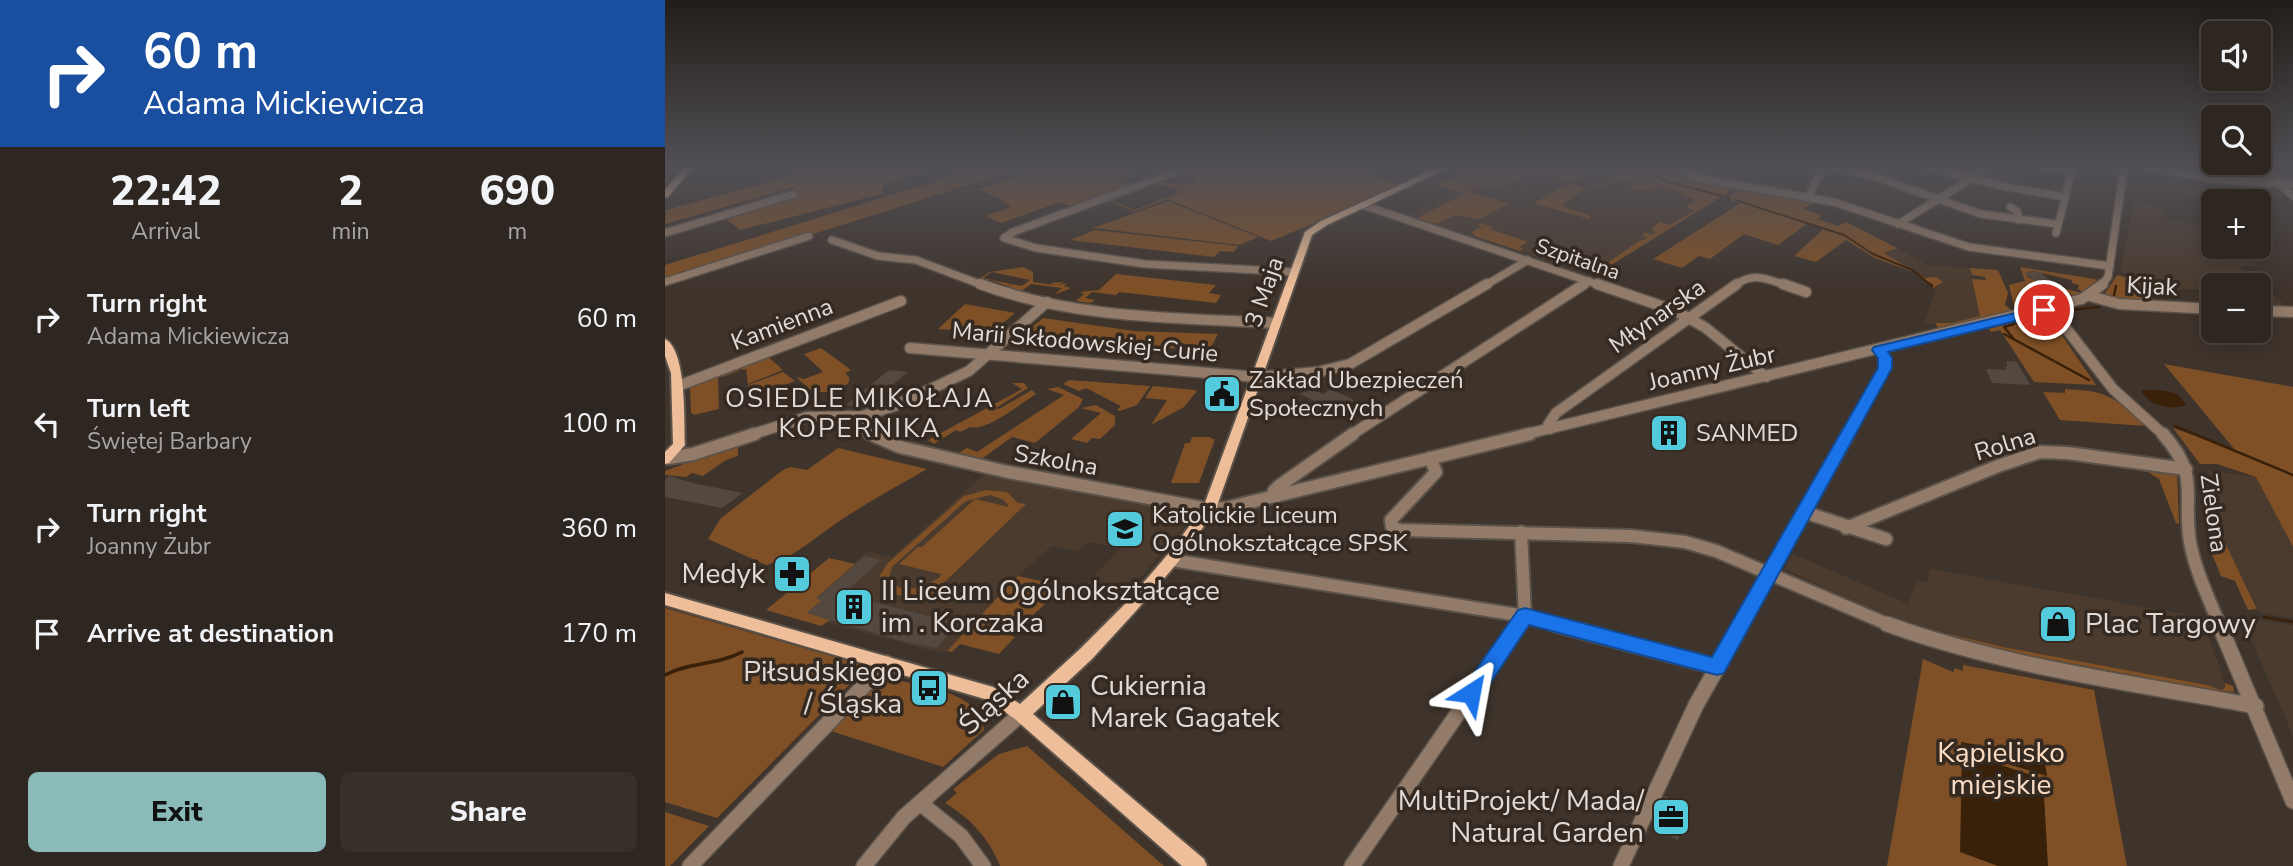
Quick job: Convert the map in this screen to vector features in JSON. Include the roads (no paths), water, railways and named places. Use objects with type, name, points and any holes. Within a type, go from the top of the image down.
[{"type":"main road","name":"3 Maja","points":[[1209,509],[1310,231],[1358,207]]},
{"type":"main road","points":[[665,342],[677,373],[678,386],[679,445],[667,459]]},
{"type":"main road","name":"Śląska","points":[[1021,714],[1086,654],[1171,561],[1209,509]]},
{"type":"main road","points":[[665,599],[985,691],[1021,714],[1197,866]]},
{"type":"street","points":[[665,233],[750,207]]},
{"type":"street","points":[[1079,207],[1013,232],[1004,238],[1036,248],[1105,260],[1204,271],[1293,272]]},
{"type":"street","name":"Szpitalna","points":[[1370,207],[1691,318],[1766,377]]},
{"type":"street","points":[[1852,207],[1943,240],[1980,250],[2110,266]]},
{"type":"street","points":[[1898,224],[1926,207]]},
{"type":"street","points":[[1962,207],[1987,215],[2057,228],[2062,207]]},
{"type":"street","points":[[2011,207],[2017,211],[2019,220]]},
{"type":"street","points":[[2090,296],[2105,283],[2118,207]]},
{"type":"street","points":[[665,282],[809,236]]},
{"type":"street","points":[[832,240],[878,256],[916,260],[986,287],[1047,302],[1141,316],[1276,323]]},
{"type":"street","name":"Marii Skłodowskiej-Curie","points":[[910,348],[1257,377],[1318,372],[1350,364],[1528,260]]},
{"type":"street","name":"Młynarska","points":[[1550,429],[1548,425],[1556,413],[1749,275],[1806,292]]},
{"type":"street","points":[[1277,496],[1274,491],[1279,486],[1387,410],[1589,281]]},
{"type":"street","name":"Kijak","points":[[2090,296],[2123,305],[2201,308]]},
{"type":"street","name":"Joanny Żubr","points":[[1209,509],[1226,509],[2044,310],[2090,296]]},
{"type":"street","name":"Kamienna","points":[[678,386],[901,301]]},
{"type":"street","points":[[667,459],[694,454],[807,417],[863,416],[888,408],[953,380],[1047,302]]},
{"type":"street","name":"Zielona","points":[[2044,310],[2067,326],[2112,388],[2156,426],[2186,469],[2192,550],[2214,612],[2288,774],[2293,801]]},
{"type":"street","points":[[2271,311],[2293,312]]},
{"type":"street","points":[[1621,866],[1696,705],[1885,368],[1885,358],[1879,350]]},
{"type":"street","name":"Szkolna","points":[[863,416],[862,425],[865,430],[894,444],[1002,471],[1209,509]]},
{"type":"street","name":"Rolna","points":[[1846,528],[1997,466],[2040,452],[2067,453],[2186,469]]},
{"type":"street","points":[[1430,458],[1436,472],[1391,520],[1392,527],[1400,530],[1521,532],[1677,540],[1716,551],[1878,621],[1954,646],[2256,706]]},
{"type":"street","points":[[1804,512],[1886,540]]},
{"type":"street","points":[[1352,866],[1525,616],[1521,532]]},
{"type":"street","points":[[1171,561],[1525,616],[1717,667]]},
{"type":"street","points":[[690,866],[886,663]]},
{"type":"street","name":"Śląska","points":[[864,866],[892,830],[1021,714]]},
{"type":"street","points":[[920,803],[970,845],[983,866]]},
{"type":"waterway","points":[[1758,207],[1844,235],[1873,254],[1912,270],[1932,286],[1930,284]]},
{"type":"waterway","points":[[2113,300],[2116,286]]},
{"type":"waterway","points":[[2071,310],[2099,307]]},
{"type":"waterway","points":[[2013,338],[2004,327],[2014,324]]},
{"type":"waterway","points":[[2004,334],[2089,380]]},
{"type":"waterway","points":[[2175,426],[2293,475]]},
{"type":"waterway","points":[[2264,617],[2293,622]]},
{"type":"waterway","points":[[665,675],[742,652]]},
{"type":"place","name":"Zakład Ubezpieczeń Społecznych","points":[[1222,394]]},
{"type":"place","name":"SANMED","points":[[1669,433]]},
{"type":"place","name":"Katolickie Liceum Ogólnokształcące SPSK","points":[[1125,529]]},
{"type":"place","name":"Medyk","points":[[792,574]]},
{"type":"place","name":"II Liceum Ogólnokształcące im . Korczaka","points":[[854,607]]},
{"type":"place","name":"Plac Targowy","points":[[2058,624]]},
{"type":"place","name":"Piłsudskiego / Śląska","points":[[929,688]]},
{"type":"place","name":"Cukiernia Marek Gagatek","points":[[1063,702]]},
{"type":"place","name":"MultiProjekt/ Mada/ Natural Garden","points":[[1671,817]]},
{"type":"district","name":"OSIEDLE MIKOŁAJA KOPERNIKA","points":[[860,413]]},
{"type":"park label","name":"Kąpielisko miejskie","points":[[2001,769]]}]
